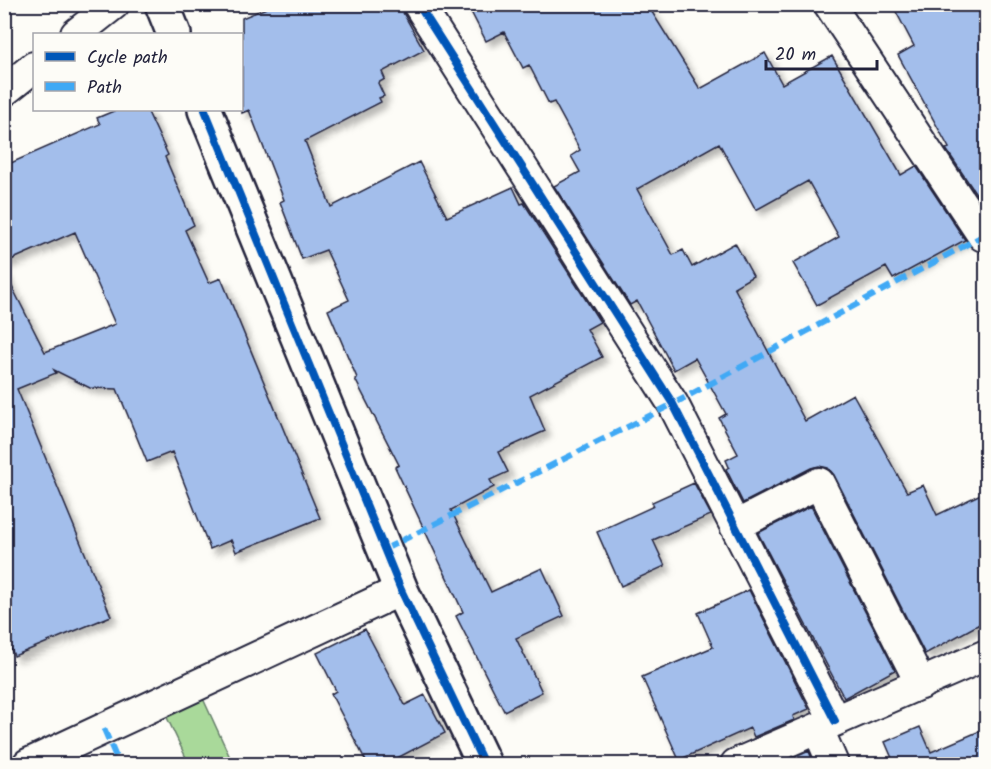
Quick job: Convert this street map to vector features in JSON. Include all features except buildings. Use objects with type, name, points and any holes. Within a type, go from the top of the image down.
[{"type":"street","points":[[77,33],[114,4]]},
{"type":"street","points":[[162,4],[174,33]]},
{"type":"street","points":[[418,4],[673,404],[735,526],[826,725],[833,765]]},
{"type":"street","points":[[829,4],[983,236]]},
{"type":"street","points":[[4,91],[33,68]]},
{"type":"street","points":[[205,111],[401,590],[484,765]]},
{"type":"street","points":[[735,526],[819,483],[921,684]]},
{"type":"street","points":[[28,765],[401,590]]},
{"type":"street","points":[[736,765],[987,655]]},
{"type":"green space","points":[[200,692],[233,764],[189,764],[163,709]]},
{"type":"marked path","points":[[385,549],[673,404],[986,234]]},
{"type":"marked path","points":[[979,238],[986,255]]},
{"type":"marked path","points":[[104,729],[119,764]]},
{"type":"cycle path","points":[[418,4],[673,404],[835,721]]},
{"type":"cycle path","points":[[205,111],[401,590],[484,764]]}]
